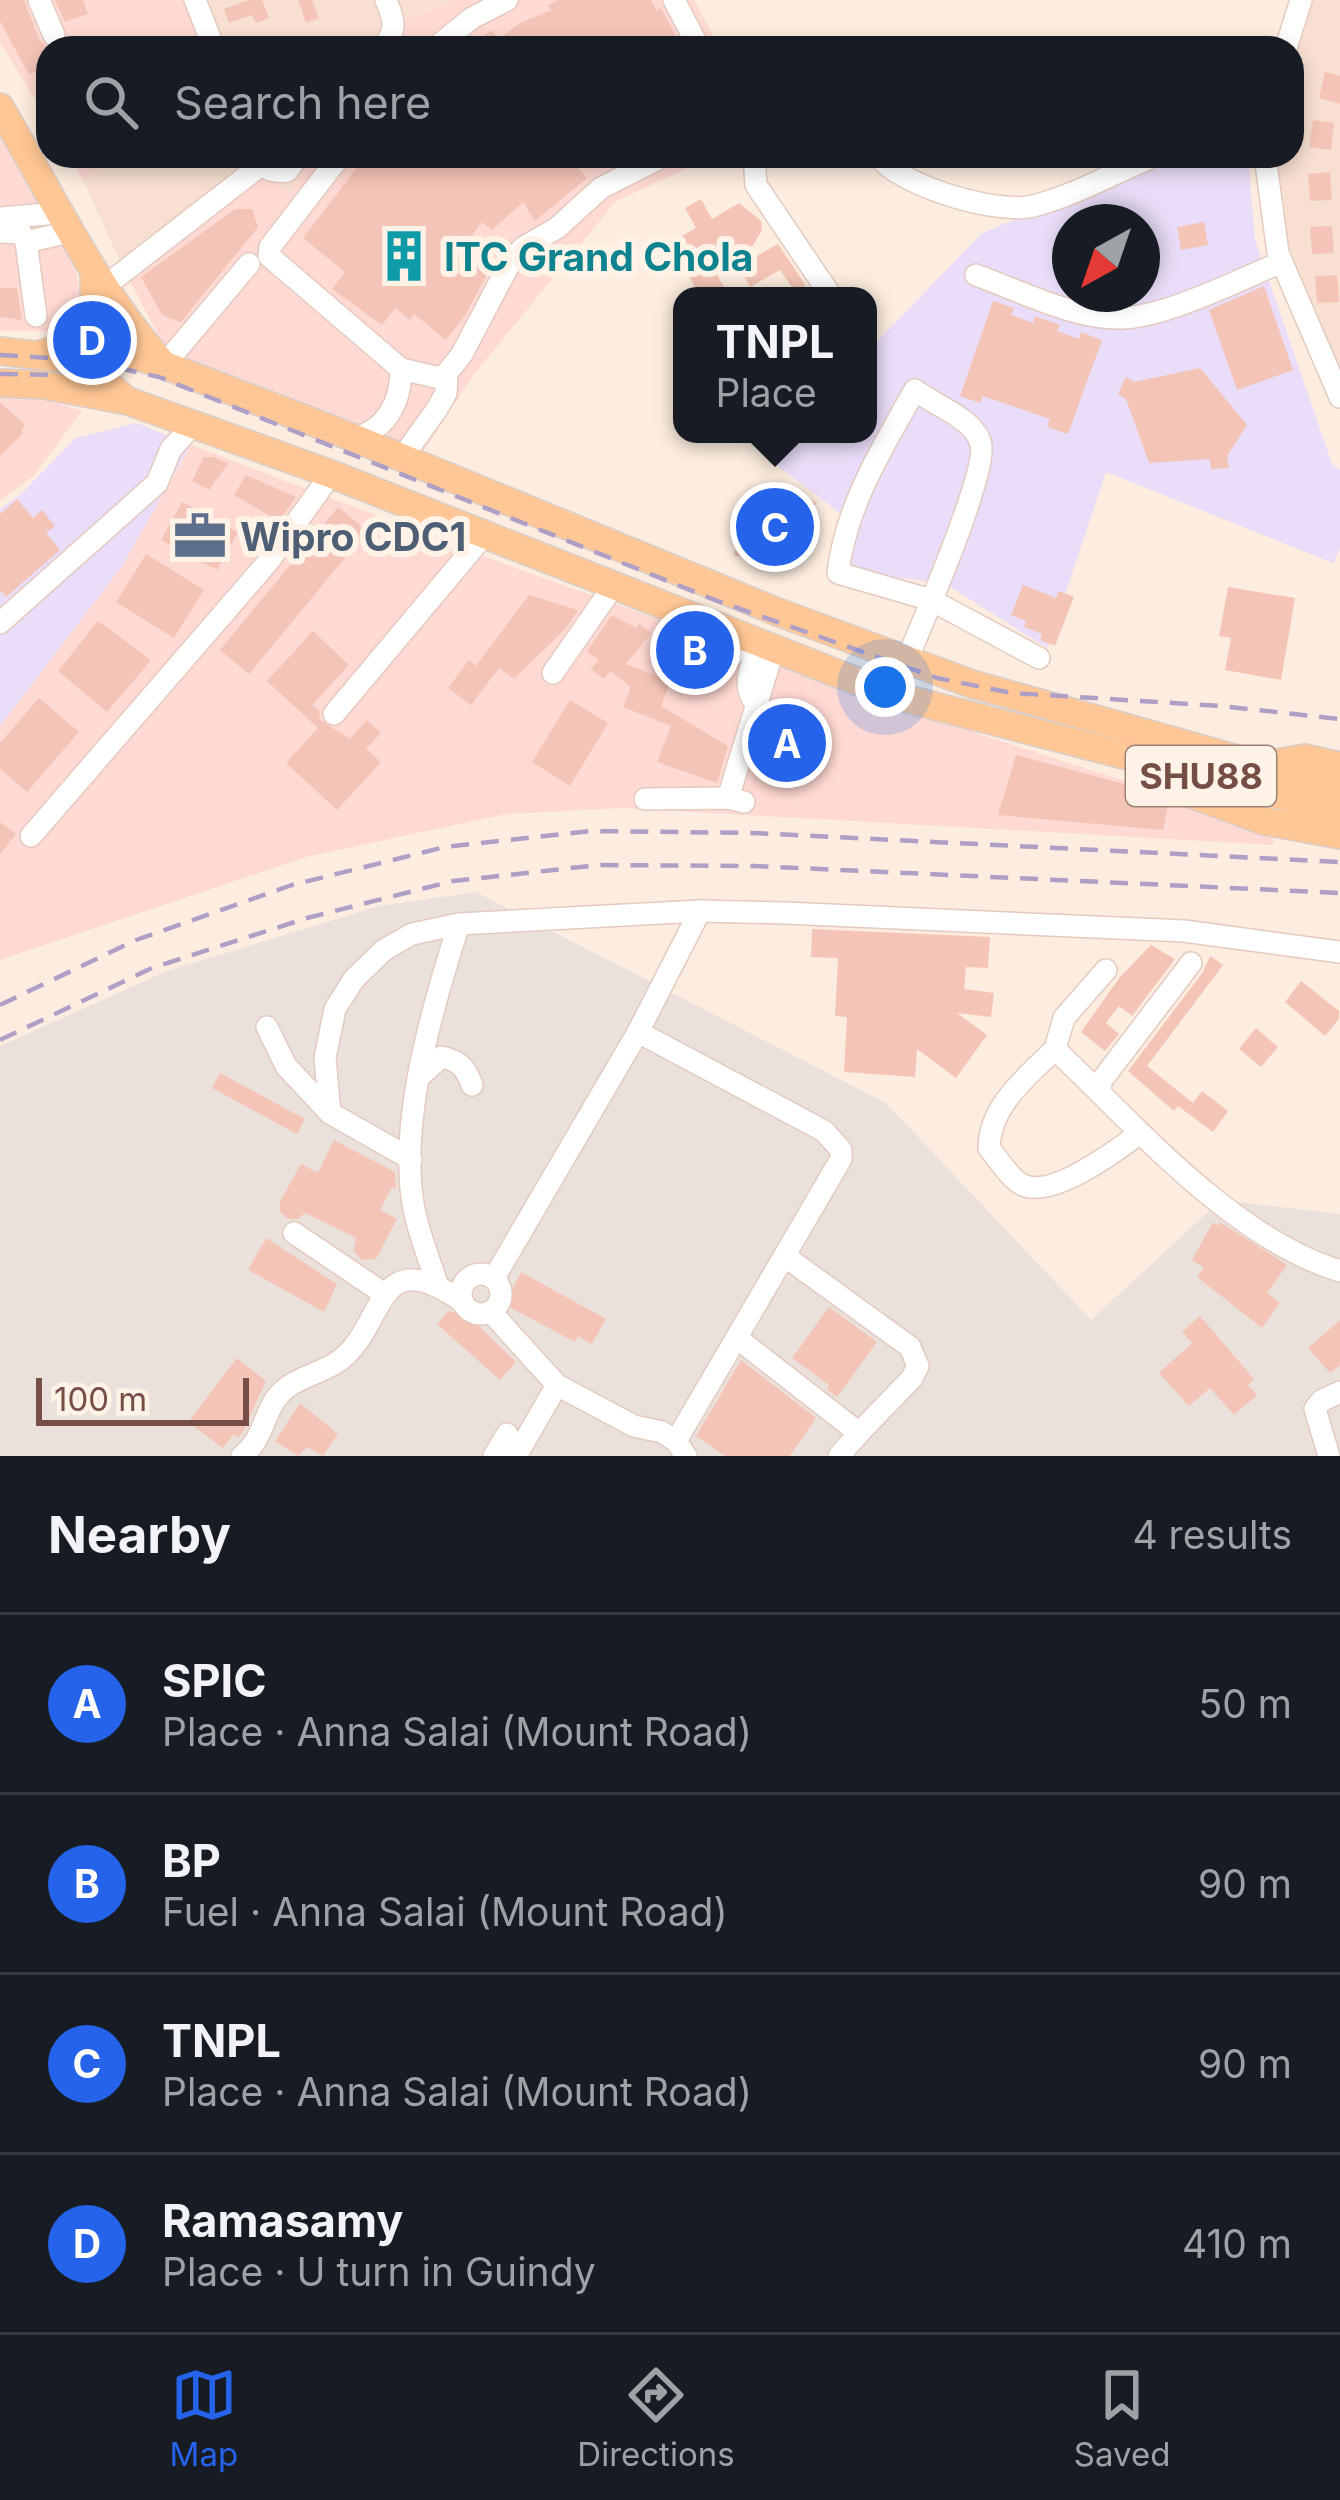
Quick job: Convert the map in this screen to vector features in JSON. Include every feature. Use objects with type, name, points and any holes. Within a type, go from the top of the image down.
[{"type":"main road","points":[[0,106],[63,222],[126,323],[164,365]]},
{"type":"main road","points":[[44,353],[66,348],[90,322],[96,311],[98,276]]},
{"type":"main road","name":"SHU88","points":[[97,375],[91,358],[99,348],[164,365],[775,611],[972,684],[1340,788]]},
{"type":"main road","name":"SHU88","points":[[0,351],[44,353],[97,375],[128,401]]},
{"type":"main road","name":"SHU88","points":[[0,383],[44,385],[128,401],[331,474],[892,694],[1340,812]]},
{"type":"main road","points":[[1062,740],[1264,821],[1340,835]]},
{"type":"main road","points":[[1261,765],[1305,758],[1340,766]]},
{"type":"street","points":[[39,0],[54,35]]},
{"type":"street","points":[[195,0],[209,36]]},
{"type":"street","points":[[386,0],[395,22],[392,36]]},
{"type":"street","points":[[450,36],[507,0]]},
{"type":"street","points":[[674,0],[693,36]]},
{"type":"street","points":[[1290,36],[1301,0]]},
{"type":"street","points":[[98,276],[249,168]]},
{"type":"street","points":[[331,168],[268,256],[401,369],[440,378],[462,354],[500,275],[524,247],[557,228],[601,188],[640,168]]},
{"type":"street","points":[[755,168],[756,185],[825,287]]},
{"type":"street","points":[[887,168],[924,189],[1029,208],[1126,168]]},
{"type":"street","points":[[1267,168],[1282,262],[1340,397]]},
{"type":"street","points":[[0,218],[63,222]]},
{"type":"street","points":[[36,316],[16,236],[63,222]]},
{"type":"street","points":[[976,275],[1074,309],[1119,319],[1147,315],[1282,262]]},
{"type":"street","points":[[164,365],[249,263]]},
{"type":"street","points":[[353,438],[370,434],[398,401],[401,369]]},
{"type":"street","points":[[402,458],[446,393],[447,373]]},
{"type":"street","points":[[908,660],[931,600],[983,453],[979,436],[915,390],[881,449],[855,510],[838,573],[931,600],[1039,658]]},
{"type":"street","points":[[0,623],[157,483],[171,449],[192,426]]},
{"type":"street","points":[[31,836],[268,562],[331,474]]},
{"type":"street","points":[[334,714],[485,534]]},
{"type":"street","points":[[553,673],[614,585]]},
{"type":"street","points":[[675,610],[664,648],[676,666],[708,676],[760,643]]},
{"type":"street","points":[[645,799],[736,800],[755,702],[760,643]]},
{"type":"street","points":[[494,1278],[638,1032],[700,911]]},
{"type":"street","points":[[330,1113],[325,1058],[335,1009],[354,979],[384,950],[412,934],[459,924],[700,911],[786,913],[1184,931],[1340,952]]},
{"type":"street","points":[[437,1284],[414,1211],[411,1159],[428,1021],[459,924]]},
{"type":"street","points":[[1100,1092],[1102,1080],[1191,963]]},
{"type":"street","points":[[1106,970],[1064,1018],[1055,1048],[989,1124],[989,1148],[1019,1184],[1036,1188],[1075,1175],[1140,1133]]},
{"type":"street","points":[[267,1027],[286,1066],[330,1113],[411,1159]]},
{"type":"street","points":[[242,1456],[256,1445],[276,1399],[291,1384],[338,1362],[356,1344],[383,1293],[408,1279],[437,1284],[471,1312],[491,1312],[557,1385],[634,1426],[662,1432],[681,1449],[737,1338],[841,1159],[838,1143],[824,1131],[638,1032]]},
{"type":"street","points":[[1055,1048],[1188,1181],[1310,1262],[1340,1271]]},
{"type":"street","points":[[418,1077],[441,1057],[454,1060],[472,1085]]},
{"type":"street","points":[[294,1233],[383,1293]]},
{"type":"street","points":[[786,1257],[910,1348],[918,1366],[839,1456]]},
{"type":"street","points":[[463,1302],[462,1289],[469,1278],[482,1274],[494,1278],[502,1296],[491,1312]]},
{"type":"street","points":[[737,1338],[859,1433]]},
{"type":"street","points":[[516,1456],[557,1385]]},
{"type":"street","points":[[1329,1456],[1316,1409],[1321,1401],[1340,1392]]},
{"type":"street","points":[[494,1456],[507,1434]]},
{"type":"shaded area","points":[[0,0],[200,0],[214,36],[36,36],[36,101],[0,42]]},
{"type":"shaded area","points":[[200,0],[456,0],[401,22],[392,36],[214,36]]},
{"type":"shaded area","points":[[456,0],[694,0],[714,36],[392,36],[401,22]]},
{"type":"shaded area","points":[[1310,0],[1340,0],[1340,384],[1287,255],[1274,168],[1304,168],[1304,36],[1300,36]]},
{"type":"shaded area","points":[[0,126],[76,264],[81,306],[76,320],[60,331],[0,331]]},
{"type":"shaded area","points":[[76,168],[102,168],[83,180]]},
{"type":"shaded area","points":[[102,168],[306,168],[290,193],[123,268],[83,180]]},
{"type":"shaded area","points":[[306,168],[689,168],[616,201],[472,377],[421,455],[178,357],[164,346],[123,268],[262,175],[290,192]]},
{"type":"shaded area","points":[[1142,168],[1249,168],[1255,240],[1332,464],[1340,470],[1340,548],[1333,563],[1106,472],[1047,648],[944,583],[825,569],[849,520],[766,457],[779,443],[877,443],[877,342],[982,233],[1052,205],[1052,312],[1160,312],[1160,204],[1054,204]]},
{"type":"shaded area","points":[[31,394],[82,411],[33,476],[0,501],[0,395]]},
{"type":"shaded area","points":[[137,423],[191,445],[122,566],[0,726],[0,509],[76,438]]},
{"type":"shaded area","points":[[191,445],[510,566],[985,736],[1274,829],[1273,845],[623,808],[506,814],[306,857],[0,960],[0,726],[122,566]]},
{"type":"shaded area","points":[[476,892],[886,1103],[1091,1320],[1221,1200],[1340,1214],[1340,1456],[0,1456],[0,1046],[167,971],[379,906]]},
{"type":"building","points":[[0,0],[24,0],[38,36],[36,71],[29,75],[0,21]]},
{"type":"building","points":[[55,0],[83,0],[88,14],[65,22]]},
{"type":"building","points":[[262,0],[269,18],[256,23],[252,15],[229,23],[224,9]]},
{"type":"building","points":[[298,0],[312,0],[319,18],[306,23]]},
{"type":"building","points":[[559,0],[651,0],[656,10],[661,8],[676,36],[503,36],[551,10],[548,5]]},
{"type":"building","points":[[1325,72],[1340,76],[1340,104],[1319,98]]},
{"type":"building","points":[[1313,120],[1334,123],[1331,150],[1309,147]]},
{"type":"building","name":"ITC Grand Chola","points":[[357,168],[578,168],[587,178],[535,221],[523,202],[492,230],[482,222],[466,243],[493,263],[446,340],[414,314],[410,320],[395,308],[382,325],[332,289],[345,272],[303,238]]},
{"type":"building","points":[[1330,172],[1332,200],[1310,201],[1308,174]]},
{"type":"building","points":[[701,199],[712,219],[739,203],[761,221],[762,230],[742,264],[778,244],[806,286],[792,287],[780,270],[750,287],[736,262],[716,273],[724,287],[695,287],[670,243],[696,228],[685,208]]},
{"type":"building","points":[[235,209],[252,209],[258,227],[181,322],[162,315],[141,277]]},
{"type":"building","points":[[1204,222],[1208,245],[1181,250],[1177,227]]},
{"type":"building","points":[[1332,226],[1334,253],[1312,254],[1310,227]]},
{"type":"building","points":[[1337,275],[1339,302],[1317,303],[1315,276]]},
{"type":"building","points":[[1264,286],[1293,370],[1237,390],[1209,310]]},
{"type":"building","points":[[0,288],[17,288],[22,320],[0,317]]},
{"type":"building","points":[[993,301],[1014,308],[1011,315],[1033,323],[1035,316],[1060,325],[1057,331],[1079,339],[1081,332],[1102,340],[1068,434],[1047,427],[1050,419],[983,396],[980,403],[960,396]]},
{"type":"building","points":[[1200,368],[1247,425],[1227,456],[1229,468],[1211,469],[1210,459],[1149,463],[1126,399],[1118,394],[1126,377],[1134,382]]},
{"type":"building","points":[[0,402],[25,425],[0,456]]},
{"type":"building","points":[[204,457],[228,464],[209,490],[192,481]]},
{"type":"building","points":[[246,475],[296,497],[279,521],[234,495]]},
{"type":"building","points":[[766,488],[816,502],[808,530],[803,529],[797,549],[790,547],[784,568],[734,555],[742,524],[749,526],[754,510],[760,511]]},
{"type":"building","points":[[17,499],[33,518],[42,510],[55,526],[46,533],[60,550],[6,597],[0,590],[0,514]]},
{"type":"building","points":[[182,502],[238,532],[217,570],[161,540]]},
{"type":"building","points":[[338,507],[367,531],[249,674],[220,650]]},
{"type":"building","points":[[146,554],[204,590],[174,638],[116,602]]},
{"type":"building","points":[[1023,585],[1056,598],[1059,591],[1074,597],[1055,646],[1024,627],[1026,621],[1011,615]]},
{"type":"building","points":[[1228,587],[1295,598],[1281,680],[1225,670],[1231,638],[1219,636]]},
{"type":"building","points":[[529,595],[578,610],[514,679],[499,668],[471,705],[448,688],[469,660],[476,666]]},
{"type":"building","points":[[612,615],[636,628],[639,623],[651,633],[626,664],[670,681],[661,706],[728,746],[717,783],[657,762],[671,726],[623,707],[631,687],[610,671],[604,679],[591,669],[599,660],[587,651]]},
{"type":"building","points":[[98,621],[151,660],[107,712],[58,671]]},
{"type":"building","points":[[313,631],[349,665],[312,705],[320,720],[350,739],[367,720],[381,733],[366,749],[381,762],[337,810],[286,763],[318,728],[267,681]]},
{"type":"building","points":[[39,698],[79,732],[27,792],[0,769],[0,743]]},
{"type":"building","points":[[570,700],[608,723],[570,786],[532,762]]},
{"type":"building","points":[[771,711],[827,724],[804,785],[754,765]]},
{"type":"building","points":[[1016,755],[1132,786],[1168,805],[1163,830],[998,815]]},
{"type":"building","points":[[0,822],[16,834],[0,854]]},
{"type":"building","points":[[812,929],[990,937],[988,968],[966,967],[964,989],[994,993],[991,1017],[957,1013],[987,1035],[956,1078],[917,1049],[915,1077],[844,1072],[847,1017],[835,1016],[838,958],[811,957]]},
{"type":"building","points":[[1151,945],[1175,959],[1132,1016],[1119,1006],[1106,1023],[1119,1034],[1105,1051],[1081,1032],[1120,977]]},
{"type":"building","points":[[1210,956],[1223,965],[1147,1066],[1193,1103],[1202,1091],[1228,1111],[1213,1132],[1178,1106],[1174,1111],[1128,1071]]},
{"type":"building","points":[[1301,981],[1339,1011],[1339,1019],[1325,1036],[1285,1002]]},
{"type":"building","points":[[1256,1028],[1278,1047],[1261,1067],[1239,1049]]},
{"type":"building","points":[[220,1073],[305,1119],[297,1134],[212,1088]]},
{"type":"building","points":[[334,1140],[395,1172],[396,1189],[392,1187],[380,1210],[397,1219],[376,1259],[362,1260],[353,1251],[356,1238],[305,1213],[288,1219],[280,1212],[280,1201],[301,1164],[318,1173]]},
{"type":"building","points":[[1213,1222],[1287,1265],[1267,1293],[1280,1303],[1262,1328],[1197,1277],[1204,1268],[1192,1260]]},
{"type":"building","points":[[266,1238],[337,1284],[324,1312],[248,1270]]},
{"type":"building","points":[[521,1272],[606,1319],[592,1344],[578,1336],[575,1342],[504,1304]]},
{"type":"building","points":[[829,1307],[877,1342],[837,1397],[827,1389],[829,1385],[792,1358]]},
{"type":"building","points":[[448,1311],[469,1316],[516,1362],[500,1380],[437,1324]]},
{"type":"building","points":[[1200,1316],[1254,1379],[1248,1385],[1257,1395],[1234,1415],[1210,1388],[1189,1406],[1159,1373],[1192,1343],[1182,1332]]},
{"type":"building","points":[[1340,1320],[1340,1365],[1330,1373],[1308,1348]]},
{"type":"building","points":[[237,1358],[266,1381],[243,1432],[238,1438],[233,1435],[223,1448],[188,1422]]},
{"type":"building","points":[[741,1360],[816,1418],[790,1456],[725,1456],[696,1436]]},
{"type":"building","points":[[300,1403],[338,1434],[323,1456],[307,1447],[298,1456],[275,1441]]},
{"type":"railway","points":[[0,355],[82,360],[159,377],[715,600],[937,678],[1012,693],[1340,719]]},
{"type":"railway","points":[[0,374],[56,375]]},
{"type":"railway","points":[[0,1005],[136,940],[292,885],[445,847],[590,831],[753,833],[1340,862]]},
{"type":"railway","points":[[0,1040],[152,968],[307,918],[453,881],[599,865],[754,866],[1340,893]]},
{"type":"place","name":"ITC Grand Chola","points":[[404,256]]},
{"type":"place","name":"Ramasamy","points":[[92,340]]},
{"type":"place","name":"TNPL","points":[[775,527]]},
{"type":"place","name":"Wipro CDC1","points":[[200,536]]},
{"type":"place","name":"BP","points":[[695,650]]},
{"type":"place","name":"SPIC","points":[[787,743]]}]
